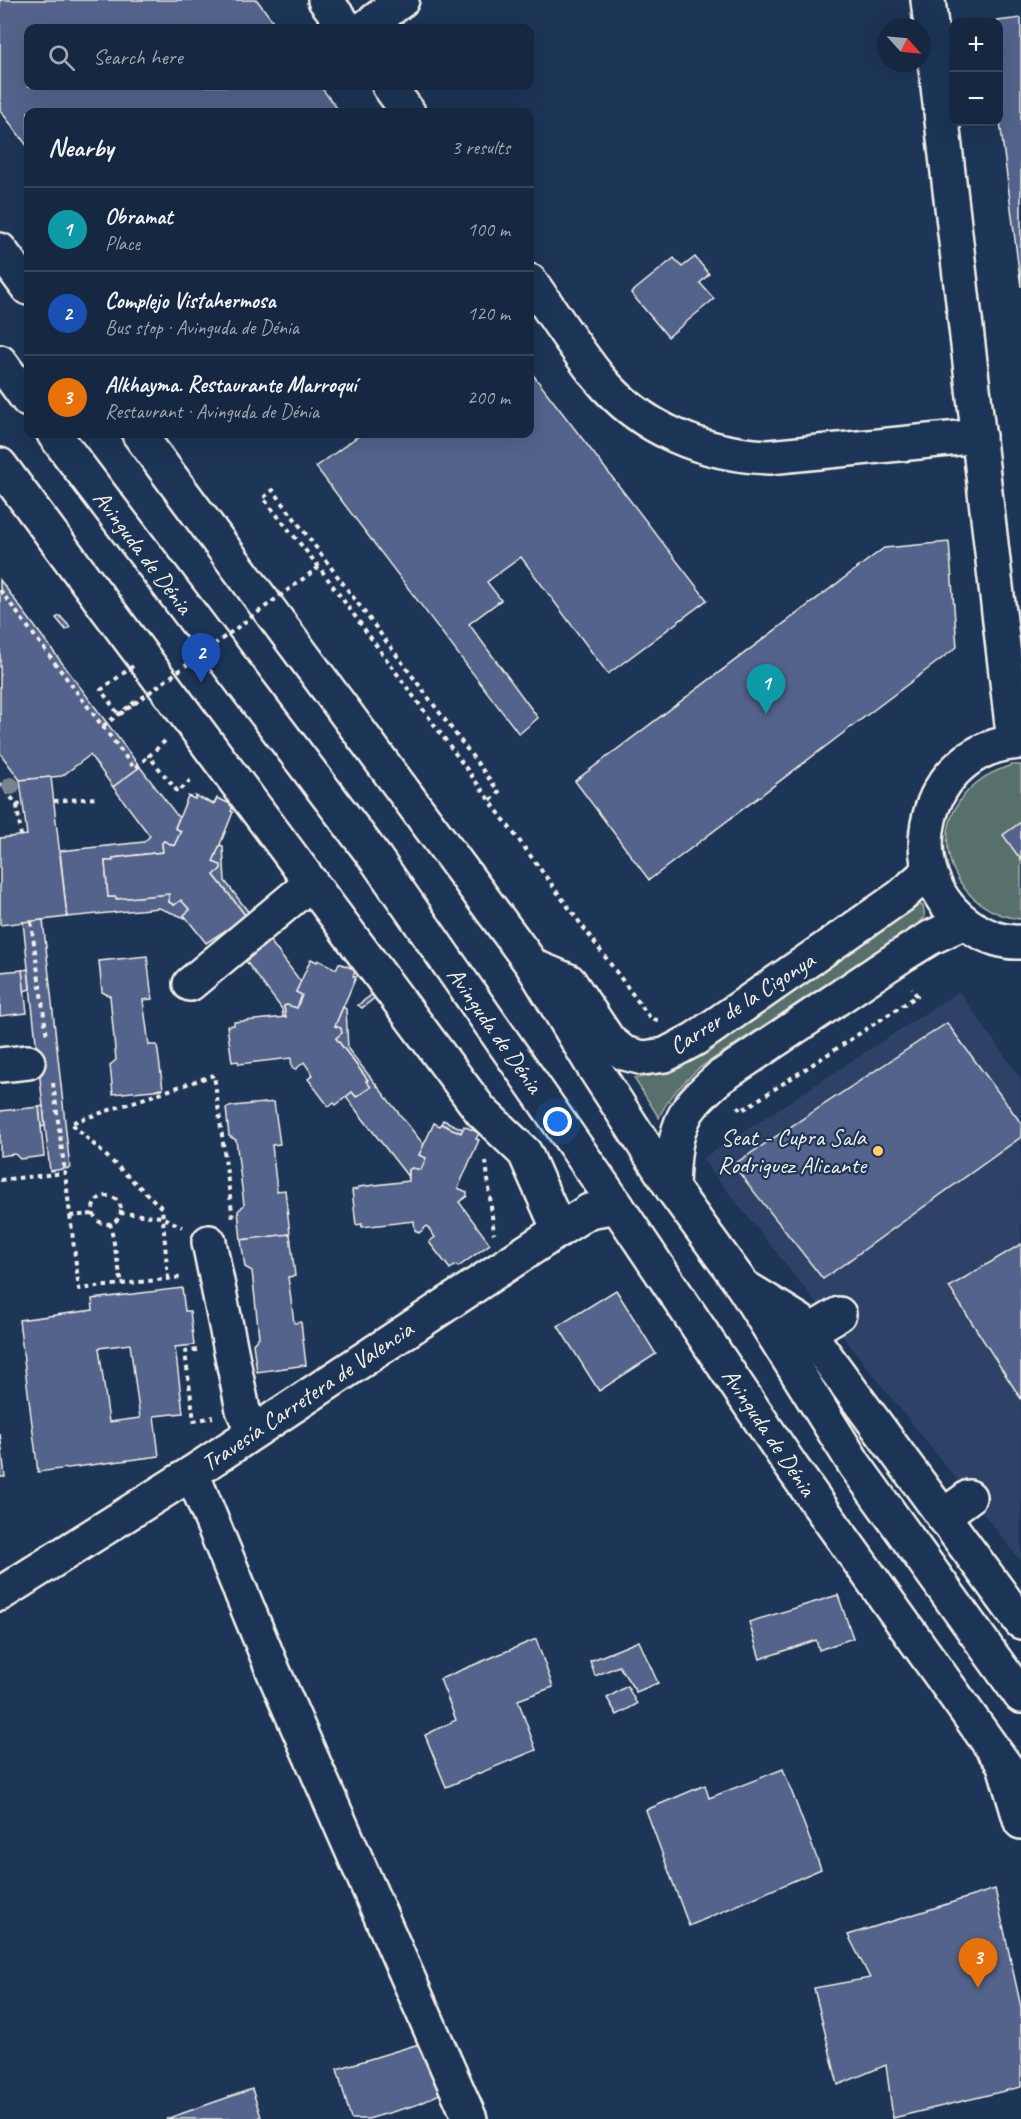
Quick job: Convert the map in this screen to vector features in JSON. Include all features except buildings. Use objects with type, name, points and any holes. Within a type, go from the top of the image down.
[{"type":"street","points":[[325,0],[344,24]]},
{"type":"street","points":[[370,24],[402,0]]},
{"type":"street","points":[[928,0],[979,436],[1018,742],[986,750],[961,765],[941,787],[929,814],[925,843],[929,871],[937,891],[949,908],[964,922],[980,932],[998,939],[1021,942]]},
{"type":"street","points":[[392,90],[405,108]]},
{"type":"street","points":[[0,250],[24,283]]},
{"type":"street","points":[[534,287],[600,378],[623,402],[648,421],[668,432],[707,448],[738,456],[769,457],[979,436]]},
{"type":"street","points":[[0,362],[24,395]]},
{"type":"street","name":"Avinguda de Dénia","points":[[57,438],[376,859],[617,1206],[791,1466],[1013,1778],[1021,1822]]},
{"type":"street","points":[[142,438],[533,966],[593,1066],[672,1188],[743,1286],[855,1465],[1021,1696]]},
{"type":"street","points":[[0,465],[481,1111],[525,1153],[559,1230]]},
{"type":"street","name":"Carrer de la Cigonya","points":[[533,966],[569,981],[609,1041],[624,1053],[644,1058],[665,1055],[695,1039],[894,902],[929,871]]},
{"type":"street","points":[[190,984],[311,883]]},
{"type":"street","name":"Carrer de la Cigonya","points":[[672,1188],[673,1157],[679,1129],[693,1103],[719,1078],[904,954],[930,938],[964,922]]},
{"type":"street","name":"Travesía Carretera de Valencia","points":[[0,1594],[192,1473],[248,1421],[589,1210],[617,1206]]},
{"type":"street","points":[[222,1233],[248,1421]]},
{"type":"street","points":[[743,1286],[800,1321],[956,1507],[1021,1622]]},
{"type":"street","points":[[809,1332],[838,1314]]},
{"type":"street","points":[[192,1473],[280,1686],[470,2119]]},
{"type":"path","points":[[490,801],[499,792],[273,490],[263,498],[320,567],[490,801],[651,1019],[662,1020]]},
{"type":"path","points":[[140,672],[134,665],[101,690],[119,715],[320,567]]},
{"type":"path","points":[[0,590],[134,768],[171,736]]},
{"type":"path","points":[[152,690],[158,698]]},
{"type":"path","points":[[148,756],[178,792],[196,777]]},
{"type":"path","points":[[0,783],[17,805],[21,836]]},
{"type":"path","points":[[54,801],[97,798]]},
{"type":"path","points":[[17,805],[23,804]]},
{"type":"path","points":[[168,1278],[162,1208],[71,1123],[214,1075],[222,1233]]},
{"type":"path","points":[[486,1160],[495,1243]]},
{"type":"path","points":[[0,1180],[65,1173],[79,1290],[187,1276]]},
{"type":"path","points":[[106,1195],[114,1197],[120,1204],[119,1217],[110,1223],[97,1220],[93,1214],[93,1205],[98,1198],[106,1195]]},
{"type":"path","points":[[120,1213],[162,1217]]},
{"type":"path","points":[[70,1216],[93,1214]]},
{"type":"path","points":[[110,1223],[122,1284]]},
{"type":"path","points":[[196,1340],[198,1350],[185,1352],[194,1421],[248,1421]]},
{"type":"shaded area","points":[[959,991],[1021,1079],[1021,1561],[702,1159]]},
{"type":"green space","points":[[1012,765],[1021,765],[1021,919],[999,914],[981,904],[965,890],[954,872],[948,853],[948,832],[954,812],[966,793],[987,776]]},
{"type":"green space","points":[[916,903],[923,906],[925,917],[919,923],[699,1068],[671,1097],[659,1118],[634,1078],[656,1073],[669,1066]]},
{"type":"place","name":"Complejo Vistahermosa","points":[[201,683]]},
{"type":"place","name":"Obramat","points":[[766,714]]},
{"type":"place","name":"Seat - Cupra Sala Rodriguez Alicante","points":[[878,1151]]},
{"type":"place","name":"Alkhayma. Restaurante Marroquí","points":[[978,1988]]}]
